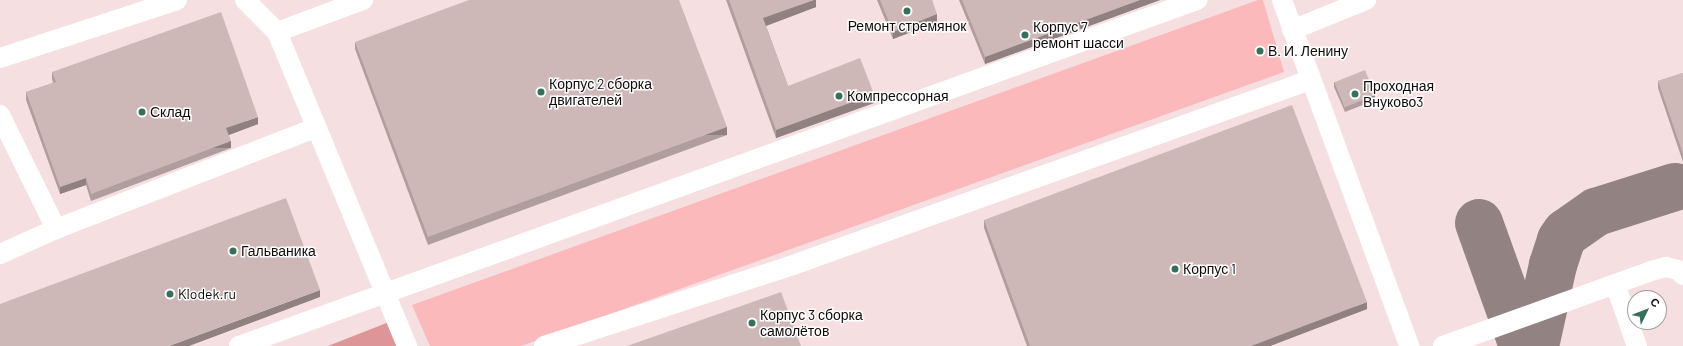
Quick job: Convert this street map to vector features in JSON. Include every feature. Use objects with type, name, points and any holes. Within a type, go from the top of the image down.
[{"type":"lane","points":[[0,58],[177,0]]},
{"type":"lane","points":[[245,0],[277,32],[315,128],[407,346]]},
{"type":"lane","points":[[277,32],[363,0]]},
{"type":"lane","points":[[239,346],[1197,0]]},
{"type":"lane","points":[[1282,0],[1310,80],[1409,346]]},
{"type":"lane","points":[[1292,30],[1366,0]]},
{"type":"lane","points":[[544,346],[793,265],[1310,80]]},
{"type":"lane","points":[[0,115],[56,229]]},
{"type":"lane","points":[[0,254],[56,229],[315,128]]},
{"type":"lane","points":[[1443,346],[1666,267],[1678,270],[1683,275]]},
{"type":"lane","points":[[1615,284],[1637,346]]},
{"type":"shaded area","points":[[1258,0],[1263,0],[1284,72],[521,346],[430,346],[412,305]]},
{"type":"shaded area","points":[[389,322],[398,346],[328,346]]},
{"type":"building","name":"Корпус 2 сборка двигателей","points":[[469,0],[679,0],[727,127],[428,237],[355,42]]},
{"type":"building","points":[[729,0],[814,0],[763,18],[788,86],[860,58],[874,94],[776,130]]},
{"type":"building","name":"Ремонт стремянок","points":[[880,0],[932,0],[937,14],[893,32]]},
{"type":"building","name":"Корпус 7 ремонт шасси","points":[[962,0],[1140,0],[985,57]]},
{"type":"building","name":"Склад","points":[[221,12],[258,117],[226,128],[231,141],[91,194],[86,178],[60,187],[26,92],[56,82],[52,72]]},
{"type":"building","name":"Проходная Внуково3","points":[[1365,70],[1375,95],[1345,107],[1334,82]]},
{"type":"building","points":[[1683,73],[1683,154],[1658,81]]},
{"type":"building","name":"Корпус 1","points":[[1292,105],[1367,302],[1251,346],[1030,346],[984,220]]},
{"type":"building","name":"Гальваника","points":[[286,198],[320,290],[169,346],[0,346],[0,304]]},
{"type":"building","name":"Корпус 3 сборка самолётов","points":[[781,292],[801,346],[627,346]]},
{"type":"taxiway","points":[[1535,346],[1553,265],[1561,240],[1566,233],[1596,212],[1675,187]]},
{"type":"taxiway","points":[[1479,223],[1523,346]]},
{"type":"place","name":"Ремонт стремянок","points":[[907,11]]},
{"type":"place","name":"Корпус 7 ремонт шасси","points":[[1025,35]]},
{"type":"place","name":"В. И. Ленину","points":[[1260,51]]},
{"type":"place","name":"Корпус 2 сборка двигателей","points":[[541,92]]},
{"type":"place","name":"Проходная Внуково3","points":[[1355,94]]},
{"type":"place","name":"Компрессорная","points":[[839,96]]},
{"type":"place","name":"Склад","points":[[142,112]]},
{"type":"place","name":"Гальваника","points":[[233,251]]},
{"type":"place","name":"Корпус 1","points":[[1175,269]]},
{"type":"place","name":"Klodek.ru","points":[[170,294]]},
{"type":"place","name":"Корпус 3 сборка самолётов","points":[[752,323]]}]
